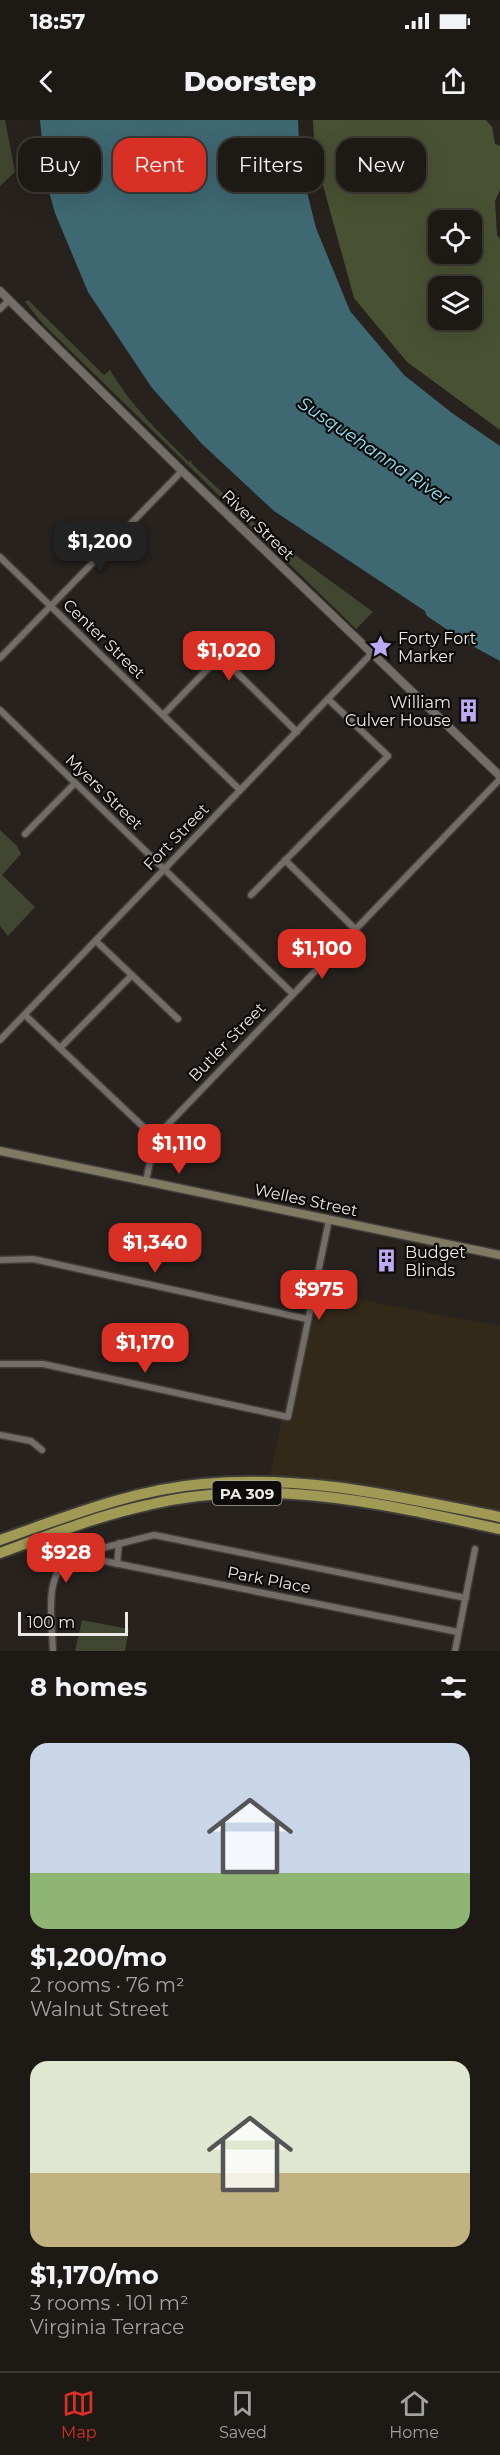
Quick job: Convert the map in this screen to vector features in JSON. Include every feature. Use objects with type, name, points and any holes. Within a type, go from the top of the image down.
[{"type":"highway","name":"PA 309","points":[[0,1540],[125,1498],[200,1484],[236,1482],[321,1484],[383,1493],[500,1517]]},
{"type":"highway","name":"PA 309","points":[[0,1553],[111,1514],[149,1504],[198,1496],[258,1492],[298,1493],[349,1499],[500,1529]]},
{"type":"main road","name":"Welles Street","points":[[0,1151],[500,1255]]},
{"type":"street","name":"River Street","points":[[0,291],[182,471],[500,778]]},
{"type":"street","points":[[0,309],[9,300]]},
{"type":"street","points":[[0,658],[182,471]]},
{"type":"street","name":"Center Street","points":[[0,557],[240,790]]},
{"type":"street","name":"Fort Street","points":[[0,1040],[372,653]]},
{"type":"street","points":[[163,715],[220,656],[297,732]]},
{"type":"street","points":[[251,895],[388,756],[328,699]]},
{"type":"street","name":"Myers Street","points":[[0,710],[293,994]]},
{"type":"street","name":"Butler Street","points":[[155,1138],[500,778]]},
{"type":"street","points":[[25,834],[75,783]]},
{"type":"street","points":[[285,860],[355,929]]},
{"type":"street","points":[[96,941],[178,1019]]},
{"type":"street","points":[[60,1048],[132,975]]},
{"type":"street","points":[[26,1015],[155,1138],[146,1181]]},
{"type":"street","points":[[0,1364],[42,1364],[288,1417],[329,1220]]},
{"type":"street","points":[[0,1260],[33,1260],[308,1319]]},
{"type":"street","points":[[0,1435],[31,1441],[42,1450]]},
{"type":"street","points":[[53,1651],[52,1591],[64,1561],[75,1555],[154,1535],[466,1598]]},
{"type":"street","points":[[117,1564],[119,1543]]},
{"type":"street","points":[[455,1651],[475,1549]]},
{"type":"street","name":"Park Place","points":[[75,1555],[458,1632]]},
{"type":"shaded area","points":[[308,1290],[500,1326],[500,1511],[336,1481],[270,1476]]},
{"type":"green space","points":[[0,120],[5,120],[15,172],[0,186]]},
{"type":"green space","points":[[313,120],[486,120],[492,127],[495,144],[500,146],[500,190],[495,201],[497,235],[500,239],[500,430],[407,362],[354,298],[324,189],[324,138],[314,138]]},
{"type":"green space","points":[[28,300],[104,375],[110,370],[127,395],[157,430],[264,532],[373,612],[356,629],[43,324],[25,302]]},
{"type":"green space","points":[[0,830],[17,846],[21,854],[2,875],[35,907],[8,936],[0,926]]},
{"type":"green space","points":[[82,1620],[129,1629],[125,1651],[75,1651]]},
{"type":"water","name":"Susquehanna River","points":[[40,120],[298,120],[299,138],[218,138],[218,192],[307,192],[316,228],[350,311],[404,375],[452,413],[500,446],[500,661],[467,643],[427,616],[425,611],[274,511],[202,444],[152,388],[88,292],[55,213],[49,192],[101,192],[101,138],[42,138]]},
{"type":"place","name":"Forty Fort Marker","points":[[380,647]]},
{"type":"place","name":"William Culver House","points":[[469,711]]},
{"type":"place","name":"Budget Blinds","points":[[387,1261]]}]
